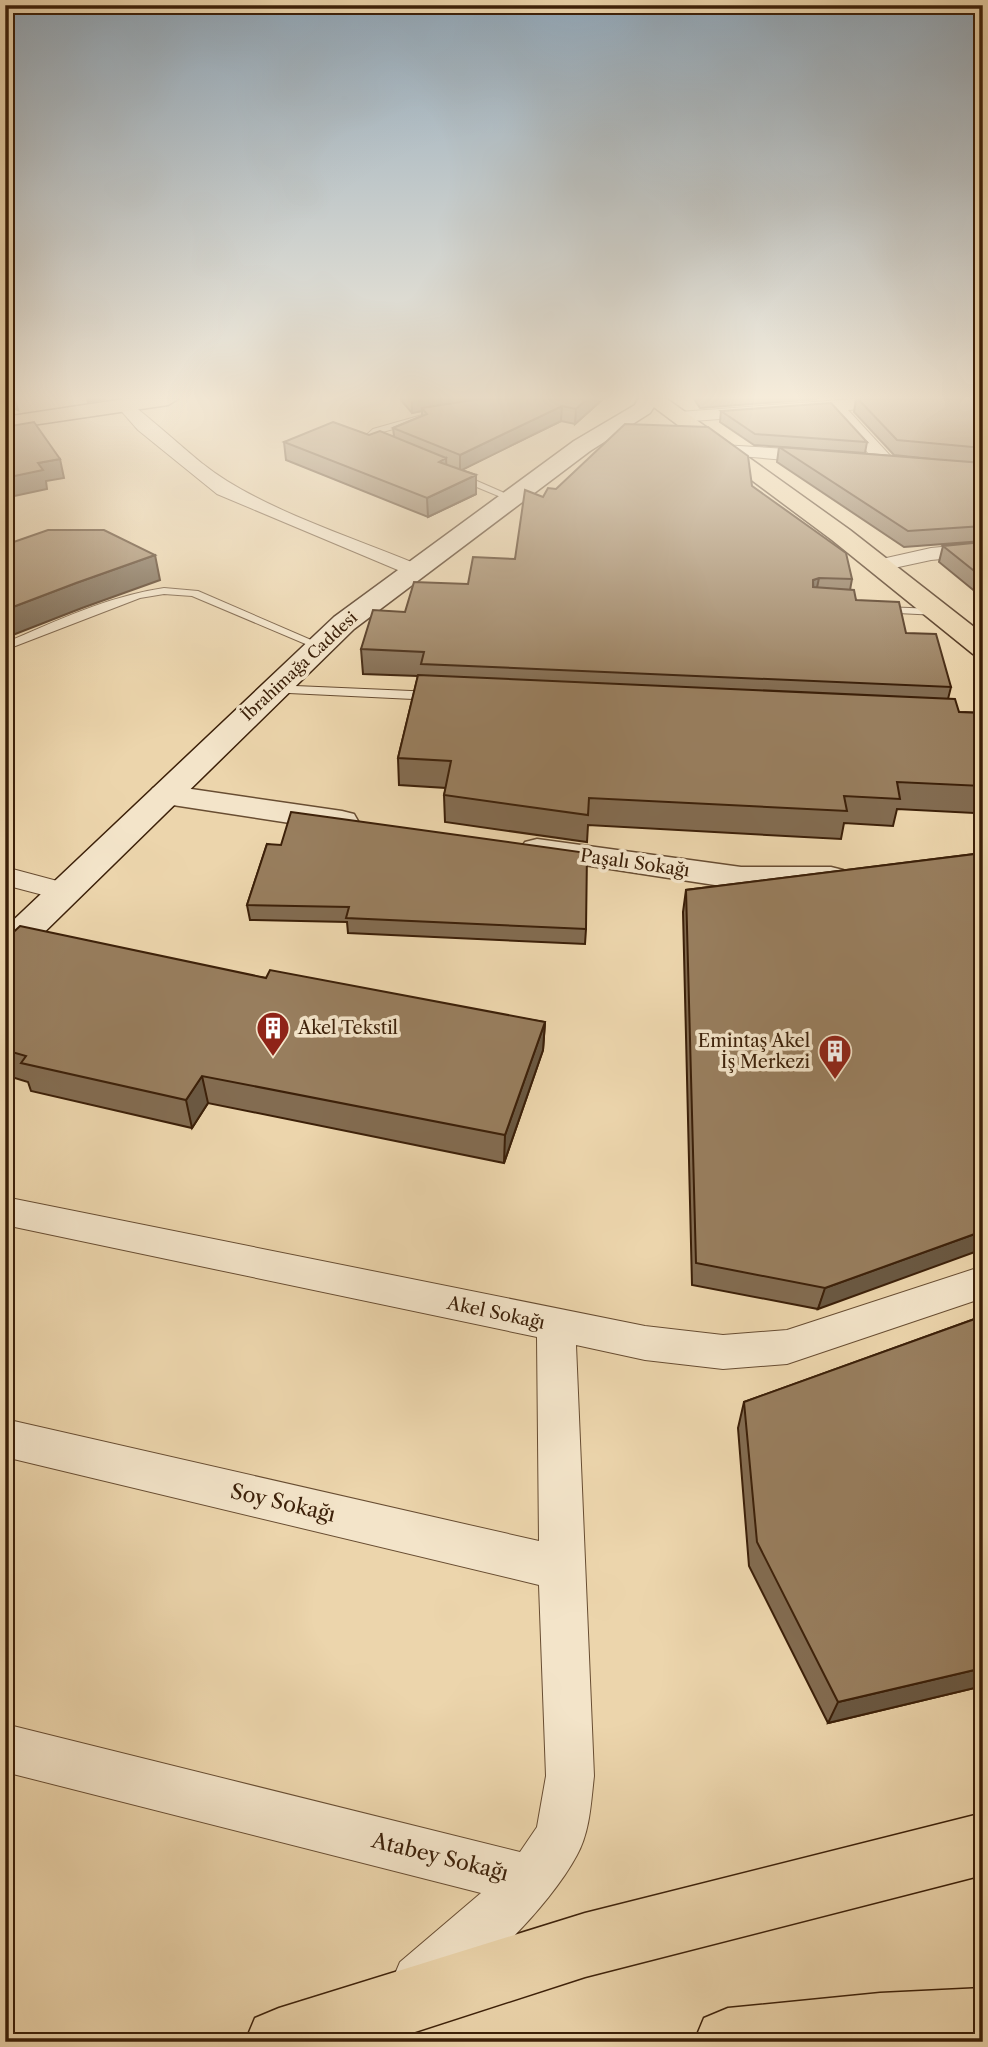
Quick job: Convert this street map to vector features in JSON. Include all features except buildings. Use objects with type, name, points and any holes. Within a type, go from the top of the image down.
[{"type":"main road","name":"İbrahimağa Caddesi","points":[[5,949],[319,646],[412,569],[516,495]]},
{"type":"main road","points":[[783,495],[880,565],[983,648]]},
{"type":"main road","points":[[164,795],[367,824]]},
{"type":"main road","name":"Paşalı Sokağı","points":[[502,844],[741,878],[837,878],[864,875]]},
{"type":"main road","points":[[279,2042],[585,1945],[983,1844]]},
{"type":"main road","points":[[728,2042],[880,2026],[983,2021]]},
{"type":"street","points":[[235,495],[412,569]]},
{"type":"street","points":[[880,565],[930,554],[983,550]]},
{"type":"street","points":[[5,876],[66,892]]},
{"type":"street","name":"Akel Sokağı","points":[[5,1211],[645,1343],[723,1352],[787,1347],[983,1282]]},
{"type":"street","name":"Atabey Sokağı","points":[[5,1748],[531,1880],[559,1837],[570,1776],[561,1568],[556,1325]]},
{"type":"street","name":"Soy Sokağı","points":[[5,1438],[561,1568]]},
{"type":"street","points":[[382,2009],[476,1935],[531,1880]]},
{"type":"lane","points":[[503,495],[511,498]]},
{"type":"lane","points":[[5,647],[138,595],[164,591],[194,593],[319,646]]},
{"type":"lane","points":[[870,610],[938,612]]},
{"type":"lane","points":[[272,689],[452,697]]},
{"type":"place","name":"Akel Tekstil","points":[[273,1058]]},
{"type":"place","name":"Emintaş Akel İş Merkezi","points":[[835,1081]]}]
